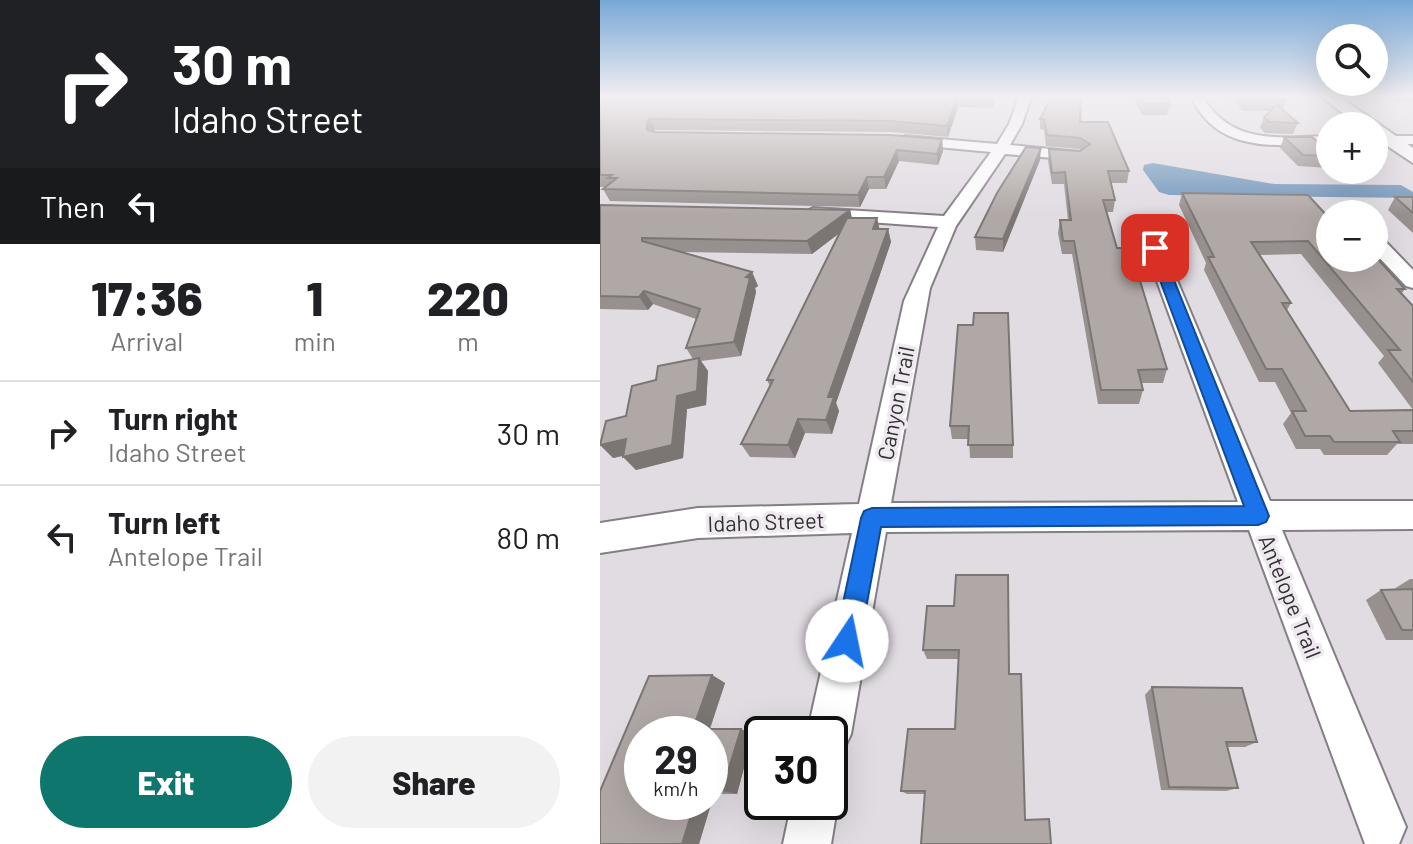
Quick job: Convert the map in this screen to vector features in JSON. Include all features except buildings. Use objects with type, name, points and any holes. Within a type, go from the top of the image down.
[{"type":"street","name":"Canyon Trail","points":[[833,716],[915,301],[929,259],[949,222],[1006,136]]},
{"type":"street","points":[[1250,136],[1316,140]]},
{"type":"street","points":[[1391,136],[1413,140]]},
{"type":"street","points":[[892,139],[1079,156]]},
{"type":"street","points":[[1388,141],[1413,157]]},
{"type":"street","points":[[797,213],[949,222]]},
{"type":"street","name":"Antelope Trail","points":[[1148,232],[1382,827]]},
{"type":"street","points":[[1388,256],[1413,282]]},
{"type":"street","name":"Idaho Street","points":[[600,538],[698,523],[872,518],[1413,515]]},
{"type":"street","points":[[807,844],[812,820]]},
{"type":"water","points":[[1153,163],[1274,184],[1401,185],[1413,192],[1413,198],[1169,195],[1159,192],[1143,170],[1144,165]]},
{"type":"route","points":[[847,641],[872,518],[1258,516],[1155,248]]}]
